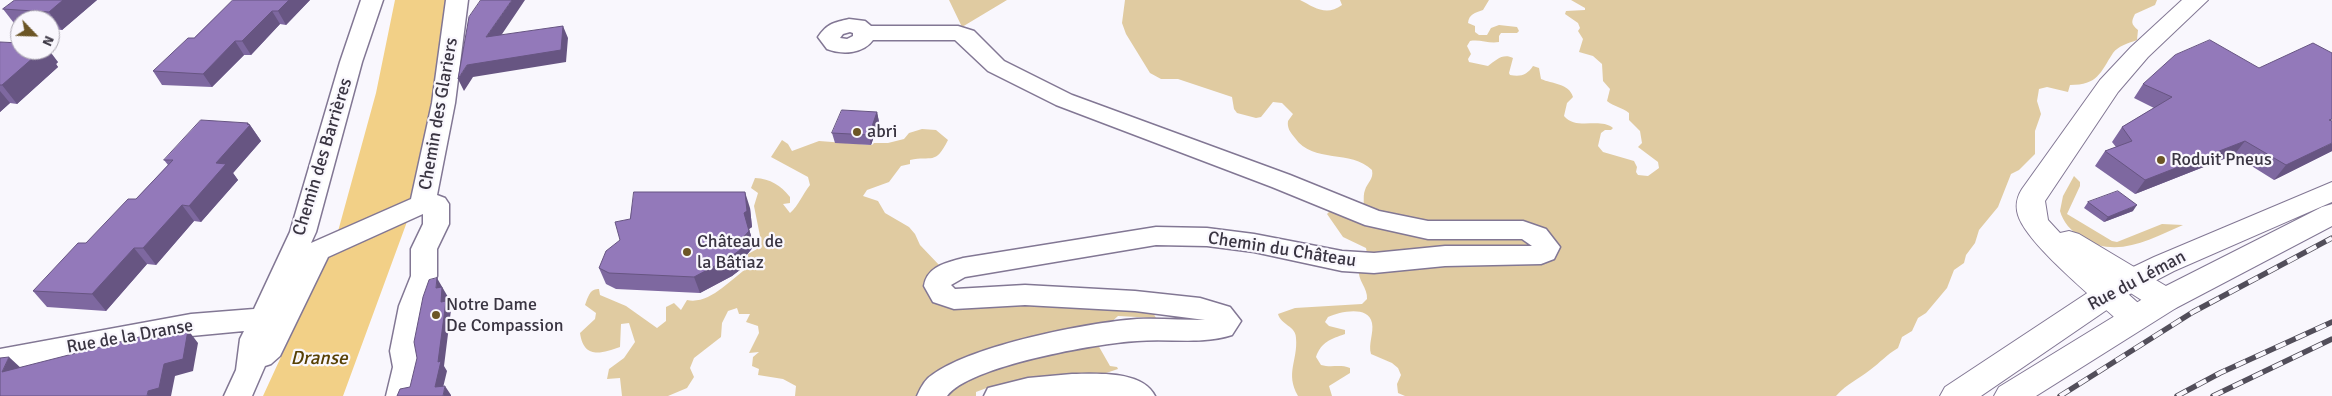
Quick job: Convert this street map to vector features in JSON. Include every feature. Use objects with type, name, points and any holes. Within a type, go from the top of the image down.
[{"type":"main road","points":[[2165,300],[2121,286],[2053,244],[2036,225],[2030,206],[2032,196],[2109,86],[2150,41],[2196,0]]},
{"type":"main road","name":"Rue du Léman","points":[[1956,396],[2121,286],[2332,191]]},
{"type":"main road","name":"Rue du Léman","points":[[2010,396],[2165,300],[2332,214]]},
{"type":"main road","points":[[2121,286],[2135,318]]},
{"type":"street","name":"Chemin des Barrières","points":[[238,396],[253,358],[254,339],[303,232],[351,62],[372,0]]},
{"type":"street","name":"Chemin des Glariers","points":[[253,358],[261,356],[270,348],[318,251],[422,204],[439,125],[452,48],[457,0]]},
{"type":"street","name":"Chemin du Château","points":[[865,33],[958,33],[966,36],[996,66],[1064,100],[1281,181],[1374,219],[1428,230],[1523,230],[1534,233],[1542,239],[1547,247],[1541,255],[1445,256],[1374,263],[1342,261],[1207,237],[1156,236],[963,268],[948,272],[938,279],[937,286],[943,295],[954,299],[1025,295],[1136,301],[1200,308],[1220,314],[1227,321],[1222,328],[1215,330],[1134,330],[1085,336],[1042,346],[951,375],[936,385],[931,396]]},
{"type":"street","points":[[400,396],[407,367],[404,351],[413,306],[424,270],[424,249],[436,224],[436,204],[422,204]]},
{"type":"street","name":"Rue de la Dranse","points":[[0,360],[191,325],[262,319]]},
{"type":"street","points":[[998,396],[1043,388],[1101,386],[1126,388],[1138,392],[1141,396]]},
{"type":"shaded area","points":[[949,0],[1007,0],[962,27]]},
{"type":"shaded area","points":[[1125,0],[1300,0],[1325,11],[1336,9],[1342,5],[1340,0],[1489,0],[1483,10],[1473,14],[1470,18],[1468,23],[1475,26],[1475,32],[1479,35],[1487,35],[1491,28],[1499,25],[1517,27],[1519,31],[1517,33],[1501,33],[1499,42],[1470,41],[1467,46],[1471,54],[1468,59],[1469,62],[1488,66],[1506,56],[1513,58],[1509,73],[1514,76],[1526,73],[1533,66],[1539,68],[1541,79],[1564,86],[1571,92],[1573,97],[1567,103],[1564,116],[1575,123],[1601,124],[1613,128],[1601,133],[1598,146],[1603,152],[1634,161],[1638,175],[1648,176],[1659,168],[1658,162],[1638,147],[1642,143],[1640,131],[1629,120],[1629,113],[1607,101],[1610,89],[1603,81],[1602,64],[1593,56],[1579,52],[1583,39],[1578,31],[1580,28],[1578,23],[1565,14],[1566,11],[1585,10],[1585,8],[1571,0],[2157,0],[2155,5],[2135,14],[2132,23],[2138,30],[2137,40],[2118,48],[2101,72],[2092,80],[2087,83],[2070,85],[2068,92],[2047,87],[2039,89],[2037,101],[2041,114],[2035,131],[2035,154],[2019,170],[2011,174],[1998,207],[1979,230],[1975,243],[1966,255],[1964,263],[1954,270],[1947,288],[1926,313],[1918,318],[1912,331],[1902,337],[1898,348],[1836,396],[1405,396],[1398,393],[1397,384],[1401,375],[1398,368],[1392,363],[1371,354],[1372,323],[1369,317],[1353,311],[1328,317],[1325,322],[1329,326],[1345,330],[1345,334],[1324,344],[1316,357],[1321,365],[1350,368],[1350,373],[1329,386],[1332,396],[1298,396],[1292,380],[1296,338],[1294,331],[1282,321],[1278,314],[1295,308],[1362,304],[1367,299],[1359,273],[1359,269],[1369,264],[1366,248],[1343,237],[1327,214],[1331,210],[1361,211],[1364,193],[1371,178],[1372,170],[1354,160],[1322,154],[1303,146],[1288,128],[1288,121],[1293,114],[1282,103],[1273,102],[1261,117],[1256,118],[1237,113],[1234,109],[1232,97],[1178,79],[1161,79],[1150,73],[1126,34],[1122,23]]},
{"type":"shaded area","points":[[922,129],[936,130],[948,140],[940,153],[932,158],[910,160],[910,164],[901,166],[889,182],[867,190],[863,196],[878,201],[885,213],[909,227],[920,245],[940,266],[938,301],[954,309],[982,300],[1150,307],[1156,318],[1118,316],[1094,338],[1110,366],[1117,367],[1118,369],[1103,374],[1068,374],[1064,377],[997,385],[976,392],[976,396],[795,396],[796,386],[783,379],[758,375],[759,369],[752,366],[753,357],[759,352],[749,353],[759,333],[758,326],[746,322],[750,314],[739,314],[737,308],[728,311],[722,323],[721,337],[694,358],[690,368],[694,377],[687,388],[668,396],[622,396],[620,378],[607,379],[609,369],[624,358],[635,342],[629,323],[621,324],[620,347],[595,352],[585,347],[580,333],[595,319],[596,313],[585,305],[590,294],[593,290],[599,289],[600,295],[626,306],[657,328],[666,321],[666,307],[674,303],[681,310],[687,300],[704,299],[720,290],[749,267],[748,254],[757,249],[760,236],[754,206],[758,193],[751,188],[755,178],[770,181],[779,186],[790,197],[790,203],[783,204],[790,213],[810,185],[808,177],[771,157],[782,140],[788,144],[792,151],[819,141],[872,145],[874,143],[888,143],[904,139],[909,133]]},
{"type":"shaded area","points":[[2074,176],[2080,182],[2080,186],[2067,214],[2112,241],[2117,242],[2162,224],[2183,225],[2133,245],[2107,247],[2094,244],[2071,229],[2063,219],[2060,211],[2063,196]]},
{"type":"water","name":"Dranse","points":[[395,0],[448,0],[443,59],[408,219],[343,396],[263,396],[337,235],[376,93]]},
{"type":"building","points":[[15,0],[63,0],[51,10],[3,9]]},
{"type":"building","points":[[233,0],[289,0],[278,11],[272,11],[242,41],[235,41],[203,74],[153,71],[188,38],[194,38]]},
{"type":"building","points":[[481,0],[512,0],[486,37],[563,26],[561,50],[467,65],[458,79],[469,17]]},
{"type":"building","points":[[2210,40],[2259,68],[2313,43],[2332,53],[2332,119],[2329,120],[2332,121],[2332,143],[2286,165],[2245,141],[2145,180],[2105,151],[2132,141],[2122,127],[2172,97],[2143,84],[2175,55]]},
{"type":"building","points":[[0,42],[10,42],[10,60],[31,60],[0,85]]},
{"type":"building","points":[[842,110],[877,112],[869,135],[832,133]]},
{"type":"building","points":[[201,120],[248,123],[250,125],[216,163],[226,164],[189,206],[182,205],[143,248],[134,248],[92,294],[33,291],[78,243],[86,243],[128,199],[136,199],[173,160],[164,160]]},
{"type":"building","points":[[2118,191],[2137,205],[2108,217],[2088,202]]},
{"type":"building","name":"Château de la Bâtiaz","points":[[634,192],[745,192],[747,211],[744,213],[749,231],[740,241],[740,250],[726,260],[694,277],[609,273],[599,268],[606,251],[620,240],[615,222],[630,219]]},
{"type":"building","points":[[437,278],[436,288],[442,287],[441,302],[446,301],[438,362],[441,361],[435,387],[445,386],[443,396],[397,396],[400,389],[410,387],[417,358],[414,342],[423,297],[429,280]]},
{"type":"building","points":[[188,330],[183,359],[164,364],[159,388],[148,391],[147,396],[0,396],[0,358],[9,357],[2,372],[155,333],[154,339]]},
{"type":"railway","points":[[2060,396],[2193,312],[2332,238]]},
{"type":"railway","points":[[2177,396],[2220,373],[2332,322]]},
{"type":"railway","points":[[2213,396],[2332,339]]},
{"type":"place","name":"abri","points":[[857,132]]},
{"type":"place","name":"Roduit Pneus","points":[[2161,160]]},
{"type":"place","name":"Château de la Bâtiaz","points":[[687,252]]},
{"type":"place","name":"Notre Dame De Compassion","points":[[436,315]]}]
